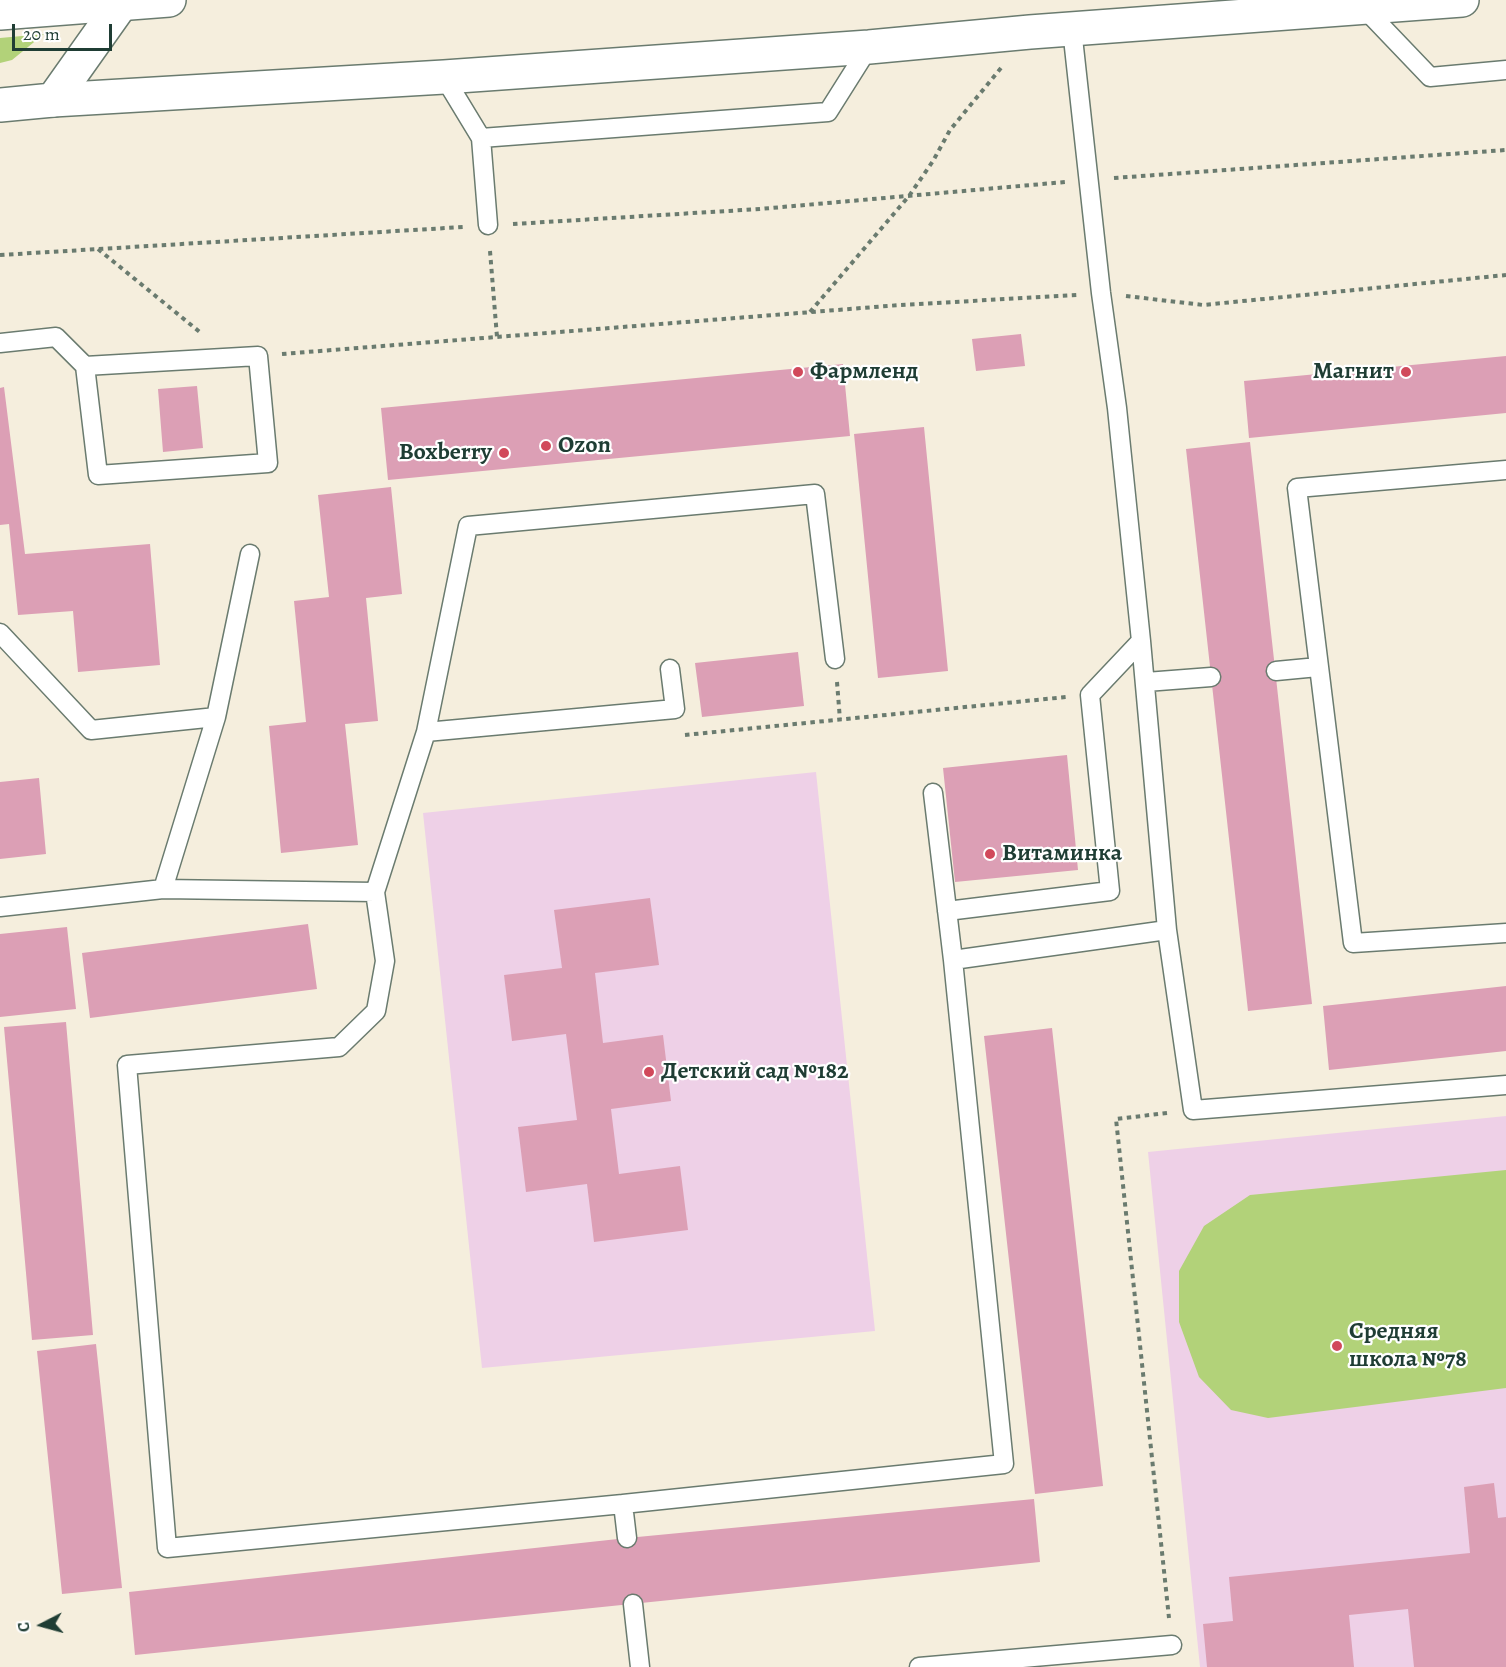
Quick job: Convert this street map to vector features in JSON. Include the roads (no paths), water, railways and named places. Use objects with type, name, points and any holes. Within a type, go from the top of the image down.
[{"type":"street","points":[[0,13],[169,0]]},
{"type":"street","points":[[0,105],[869,47],[1320,6],[1364,8],[1462,0]]},
{"type":"street","points":[[52,100],[121,4]]},
{"type":"lane","points":[[1364,8],[1430,77],[1506,70]]},
{"type":"lane","points":[[1072,29],[1101,293],[1117,408],[1146,682],[1167,930],[1193,1110],[1506,1085]]},
{"type":"lane","points":[[481,138],[828,112],[869,47]]},
{"type":"lane","points":[[444,77],[481,138],[488,225]]},
{"type":"lane","points":[[0,343],[56,337],[85,366],[98,475],[268,463],[258,356],[85,366]]},
{"type":"lane","points":[[1506,470],[1297,488],[1353,943],[1506,933]]},
{"type":"lane","points":[[835,659],[815,494],[468,526],[426,732],[375,892],[386,961],[376,1011],[339,1047],[127,1065],[167,1548],[1004,1464],[953,960],[933,793]]},
{"type":"lane","points":[[163,889],[216,717],[250,554]]},
{"type":"lane","points":[[0,633],[91,730],[216,717]]},
{"type":"lane","points":[[947,911],[1110,891],[1090,695],[1141,641]]},
{"type":"lane","points":[[1276,671],[1318,667]]},
{"type":"lane","points":[[426,732],[675,710],[670,669]]},
{"type":"lane","points":[[1146,682],[1211,677]]},
{"type":"lane","points":[[0,907],[163,889],[375,892]]},
{"type":"lane","points":[[953,960],[1167,930]]},
{"type":"lane","points":[[623,1504],[627,1538]]},
{"type":"lane","points":[[633,1604],[640,1667]]},
{"type":"lane","points":[[919,1667],[1172,1645]]},
{"type":"place","name":"Фармленд","points":[[798,372]]},
{"type":"place","name":"Магнит","points":[[1406,372]]},
{"type":"place","name":"Ozon","points":[[546,446]]},
{"type":"place","name":"Boxberry","points":[[504,453]]},
{"type":"place","name":"Витаминка","points":[[990,854]]},
{"type":"place","name":"Детский сад №182","points":[[649,1072]]},
{"type":"place","name":"Средняя школа №78","points":[[1337,1346]]}]
